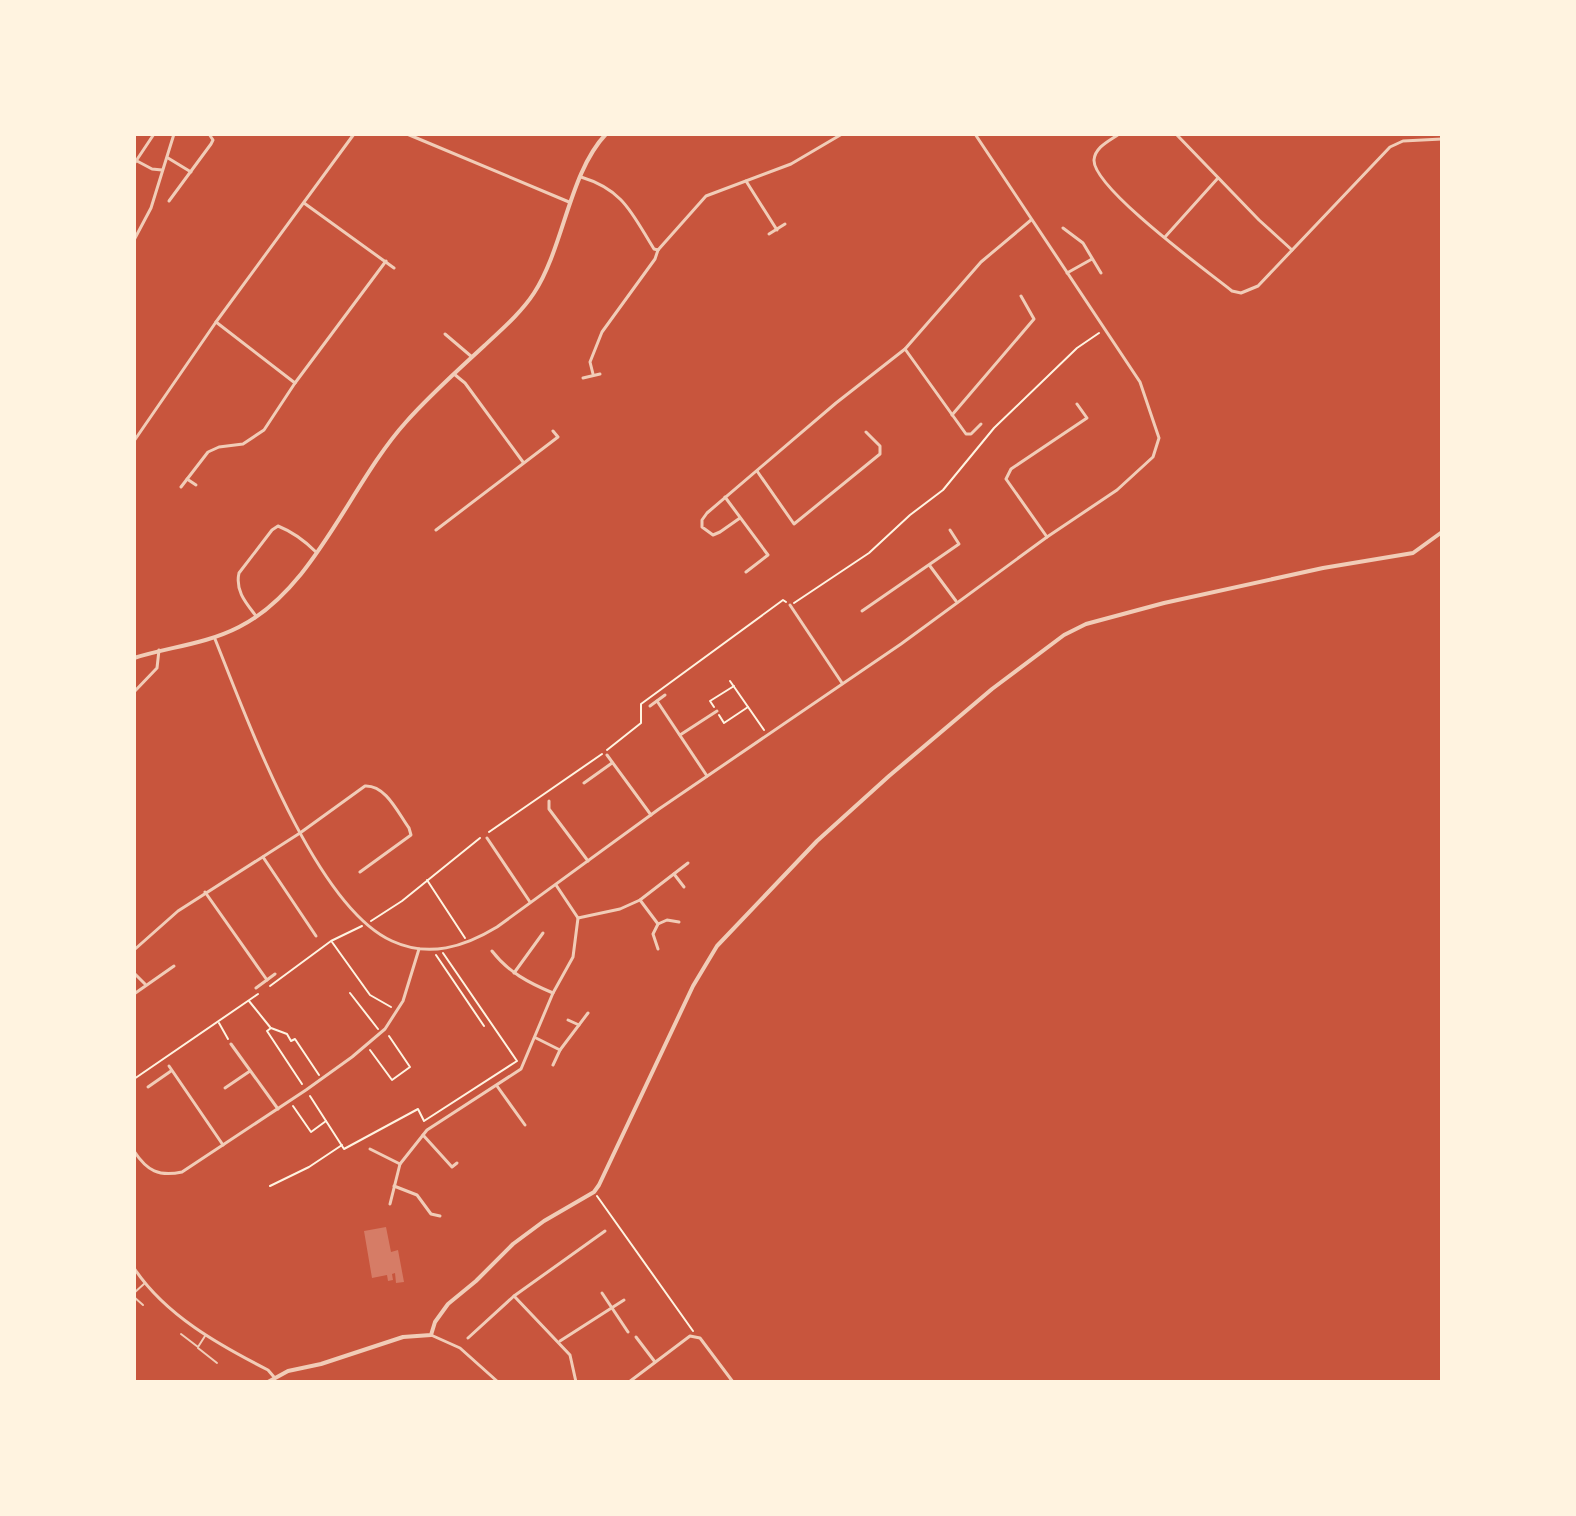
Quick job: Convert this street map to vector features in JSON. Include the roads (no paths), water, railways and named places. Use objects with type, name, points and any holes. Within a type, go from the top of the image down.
[{"type":"street","points":[[154,134],[136,162],[162,170]]},
{"type":"street","points":[[134,240],[151,208],[174,134]]},
{"type":"street","points":[[169,201],[211,144],[213,140],[209,134]]},
{"type":"street","points":[[134,441],[216,322],[354,134]]},
{"type":"street","points":[[407,134],[571,202]]},
{"type":"street","points":[[134,658],[215,638],[256,616],[295,581],[395,434],[533,295],[551,261],[581,177],[599,141],[606,134]]},
{"type":"street","points":[[593,374],[590,362],[602,332],[655,259],[658,250],[706,196],[791,164],[842,134]]},
{"type":"street","points":[[215,638],[261,753],[300,833],[337,890],[367,924],[393,942],[433,950],[468,942],[497,927],[651,815],[901,644],[956,601],[1136,475],[1153,457],[1159,438],[1140,382],[975,134]]},
{"type":"street","points":[[1119,134],[1098,149],[1095,166],[1122,202],[1232,291],[1241,293],[1258,286],[1390,147],[1403,141],[1442,139]]},
{"type":"street","points":[[1176,134],[1292,250]]},
{"type":"street","points":[[168,158],[191,172]]},
{"type":"street","points":[[581,177],[599,183],[623,199],[654,249],[658,250]]},
{"type":"street","points":[[1165,237],[1218,178]]},
{"type":"street","points":[[746,181],[777,230]]},
{"type":"street","points":[[167,193],[172,196]]},
{"type":"street","points":[[304,203],[394,268]]},
{"type":"street","points":[[740,518],[713,535],[702,527],[707,513],[725,497],[905,349],[981,262],[1031,220]]},
{"type":"street","points":[[769,234],[785,224]]},
{"type":"street","points":[[1063,228],[1083,243],[1101,273]]},
{"type":"street","points":[[1067,273],[1093,259]]},
{"type":"street","points":[[181,487],[208,452],[219,447],[243,444],[264,430],[386,261]]},
{"type":"street","points":[[952,415],[1034,319],[1021,296]]},
{"type":"street","points":[[216,322],[295,383]]},
{"type":"street","points":[[445,334],[472,357]]},
{"type":"street","points":[[905,349],[966,434],[971,434],[981,424]]},
{"type":"street","points":[[454,374],[465,383],[523,463]]},
{"type":"street","points":[[583,378],[600,374]]},
{"type":"street","points":[[1047,537],[1006,479],[1011,469],[1087,418],[1077,404]]},
{"type":"street","points":[[436,530],[558,437],[553,431]]},
{"type":"street","points":[[757,471],[794,524],[880,454],[880,446],[866,432]]},
{"type":"street","points":[[187,479],[196,485]]},
{"type":"street","points":[[725,497],[768,555],[746,572]]},
{"type":"street","points":[[256,616],[242,597],[239,573],[272,530],[278,526],[284,529],[316,553]]},
{"type":"street","points":[[862,611],[959,544],[950,530]]},
{"type":"street","points":[[431,1335],[435,1322],[448,1304],[513,1244],[544,1221],[594,1192],[693,986],[717,946],[817,841],[992,689],[1064,635],[1086,624],[1164,603],[1323,568],[1413,553],[1442,532]]},
{"type":"street","points":[[930,565],[956,601]]},
{"type":"street","points":[[790,605],[842,683]]},
{"type":"street","points":[[134,692],[157,668],[159,650]]},
{"type":"street","points":[[650,706],[665,695]]},
{"type":"street","points":[[657,701],[707,776]]},
{"type":"street","points":[[680,735],[717,711]]},
{"type":"street","points":[[607,755],[651,815]]},
{"type":"street","points":[[584,783],[612,763]]},
{"type":"street","points":[[134,950],[159,925],[205,892],[300,833],[365,786],[380,789],[411,835],[360,872]]},
{"type":"street","points":[[549,801],[549,809],[588,861]]},
{"type":"street","points":[[487,838],[530,902]]},
{"type":"street","points":[[263,857],[316,936]]},
{"type":"street","points":[[578,918],[620,909],[640,900],[688,863]]},
{"type":"street","points":[[674,874],[684,887]]},
{"type":"street","points":[[390,1204],[400,1164],[423,1135],[521,1069],[553,993],[573,957],[578,918],[556,885]]},
{"type":"street","points":[[205,892],[267,980]]},
{"type":"street","points":[[640,900],[658,924]]},
{"type":"street","points":[[658,949],[653,934],[658,924],[667,920],[679,922]]},
{"type":"street","points":[[514,973],[543,933]]},
{"type":"street","points":[[134,1151],[151,1171],[167,1175],[182,1172],[322,1079],[367,1046],[398,1011],[419,949]]},
{"type":"street","points":[[492,951],[514,973],[530,984],[553,993]]},
{"type":"street","points":[[134,994],[174,966]]},
{"type":"street","points":[[134,973],[146,985]]},
{"type":"street","points":[[256,988],[275,974]]},
{"type":"street","points":[[553,1065],[560,1050],[588,1013]]},
{"type":"street","points":[[568,1020],[579,1025]]},
{"type":"street","points":[[536,1038],[560,1050]]},
{"type":"street","points":[[231,1044],[278,1109]]},
{"type":"street","points":[[148,1087],[170,1068],[223,1145]]},
{"type":"street","points":[[225,1088],[250,1071]]},
{"type":"street","points":[[497,1086],[525,1125]]},
{"type":"street","points":[[423,1135],[452,1167],[457,1163]]},
{"type":"street","points":[[370,1149],[400,1164]]},
{"type":"street","points":[[394,1186],[417,1195],[431,1214],[440,1216]]},
{"type":"street","points":[[468,1338],[514,1296],[605,1231]]},
{"type":"street","points":[[134,1268],[172,1310],[205,1335],[268,1370],[274,1377]]},
{"type":"street","points":[[602,1293],[628,1332]]},
{"type":"street","points":[[514,1296],[560,1341],[570,1355],[576,1382]]},
{"type":"street","points":[[560,1341],[624,1300]]},
{"type":"street","points":[[268,1382],[288,1371],[321,1364],[403,1337],[431,1335],[460,1348],[498,1382]]},
{"type":"street","points":[[631,1381],[687,1337],[695,1336],[733,1382]]},
{"type":"street","points":[[636,1337],[655,1362]]},
{"type":"lane","points":[[143,1305],[134,1295],[146,1282]]},
{"type":"lane","points":[[181,1334],[217,1363]]},
{"type":"lane","points":[[198,1347],[205,1335]]}]
